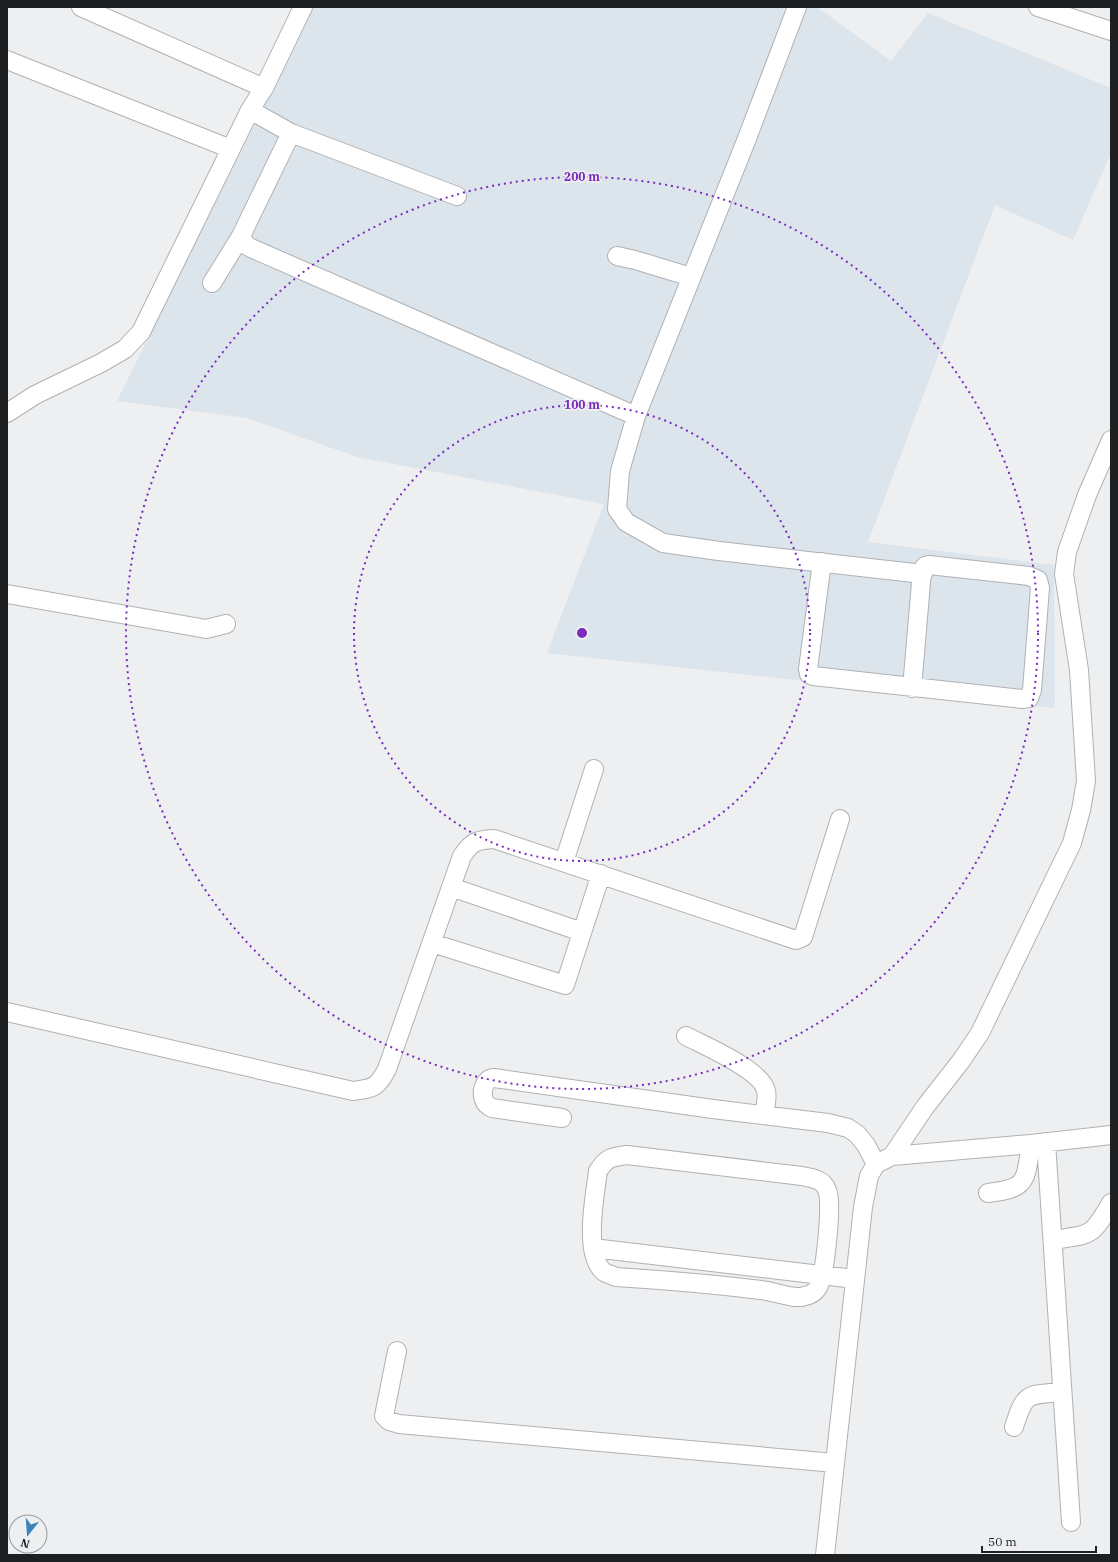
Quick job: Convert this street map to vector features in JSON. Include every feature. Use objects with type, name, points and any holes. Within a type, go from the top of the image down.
[{"type":"street","points":[[83,7],[264,88]]},
{"type":"street","points":[[9,409],[101,363],[125,349],[141,332],[250,110],[264,88],[303,7]]},
{"type":"street","points":[[797,7],[636,416],[620,471],[617,509],[626,522],[663,543],[922,574]]},
{"type":"street","points":[[1038,7],[1111,31]]},
{"type":"street","points":[[7,60],[231,149]]},
{"type":"street","points":[[250,110],[291,133],[457,196]]},
{"type":"street","points":[[212,283],[241,236],[291,133]]},
{"type":"street","points":[[241,236],[246,244],[252,248],[636,416]]},
{"type":"street","points":[[617,256],[691,277]]},
{"type":"street","points":[[825,1555],[865,1190],[869,1176],[884,1160],[961,1061],[980,1033],[1072,843],[1081,810],[1086,781],[1079,670],[1064,574],[1067,552],[1084,502],[1111,440]]},
{"type":"street","points":[[822,562],[808,669],[809,674],[813,676],[912,688],[1022,699],[1029,698],[1032,690],[1040,588],[1038,580],[1029,576],[929,565],[925,566],[922,570],[912,688]]},
{"type":"street","points":[[7,594],[206,629],[226,624]]},
{"type":"street","points":[[564,862],[594,769]]},
{"type":"street","points":[[7,1012],[353,1091],[365,1089],[375,1086],[381,1080],[387,1069],[462,856],[471,844],[480,839],[494,839],[796,940],[802,937],[840,819]]},
{"type":"street","points":[[432,943],[565,984],[601,874]]},
{"type":"street","points":[[451,887],[582,932]]},
{"type":"street","points":[[686,1036],[749,1069],[760,1079],[766,1091],[764,1115]]},
{"type":"street","points":[[562,1118],[492,1108],[486,1104],[483,1098],[483,1088],[486,1081],[490,1078],[494,1078],[713,1109],[828,1123],[848,1128],[857,1134],[866,1145],[884,1160],[1111,1135]]},
{"type":"street","points":[[988,1193],[1008,1190],[1017,1186],[1022,1181],[1039,1143]]},
{"type":"street","points":[[1039,1143],[1053,1240],[1071,1522]]},
{"type":"street","points":[[635,1156],[802,1176],[820,1180],[827,1189],[830,1202],[823,1274],[819,1287],[814,1292],[804,1297],[698,1282],[616,1276],[605,1272],[598,1265],[592,1248],[591,1234],[598,1171],[604,1162],[613,1157],[635,1156]]},
{"type":"street","points":[[1053,1240],[1087,1234],[1095,1229],[1111,1203]]},
{"type":"street","points":[[592,1248],[823,1274],[855,1279]]},
{"type":"street","points":[[397,1351],[384,1416],[390,1421],[399,1424],[835,1463]]},
{"type":"street","points":[[1014,1427],[1020,1409],[1027,1398],[1036,1394],[1062,1392]]},
{"type":"shaded area","points":[[313,7],[817,7],[891,61],[928,13],[1111,88],[1111,153],[1073,240],[995,205],[868,542],[1054,565],[1055,708],[547,653],[604,504],[357,457],[247,418],[117,401]]}]
